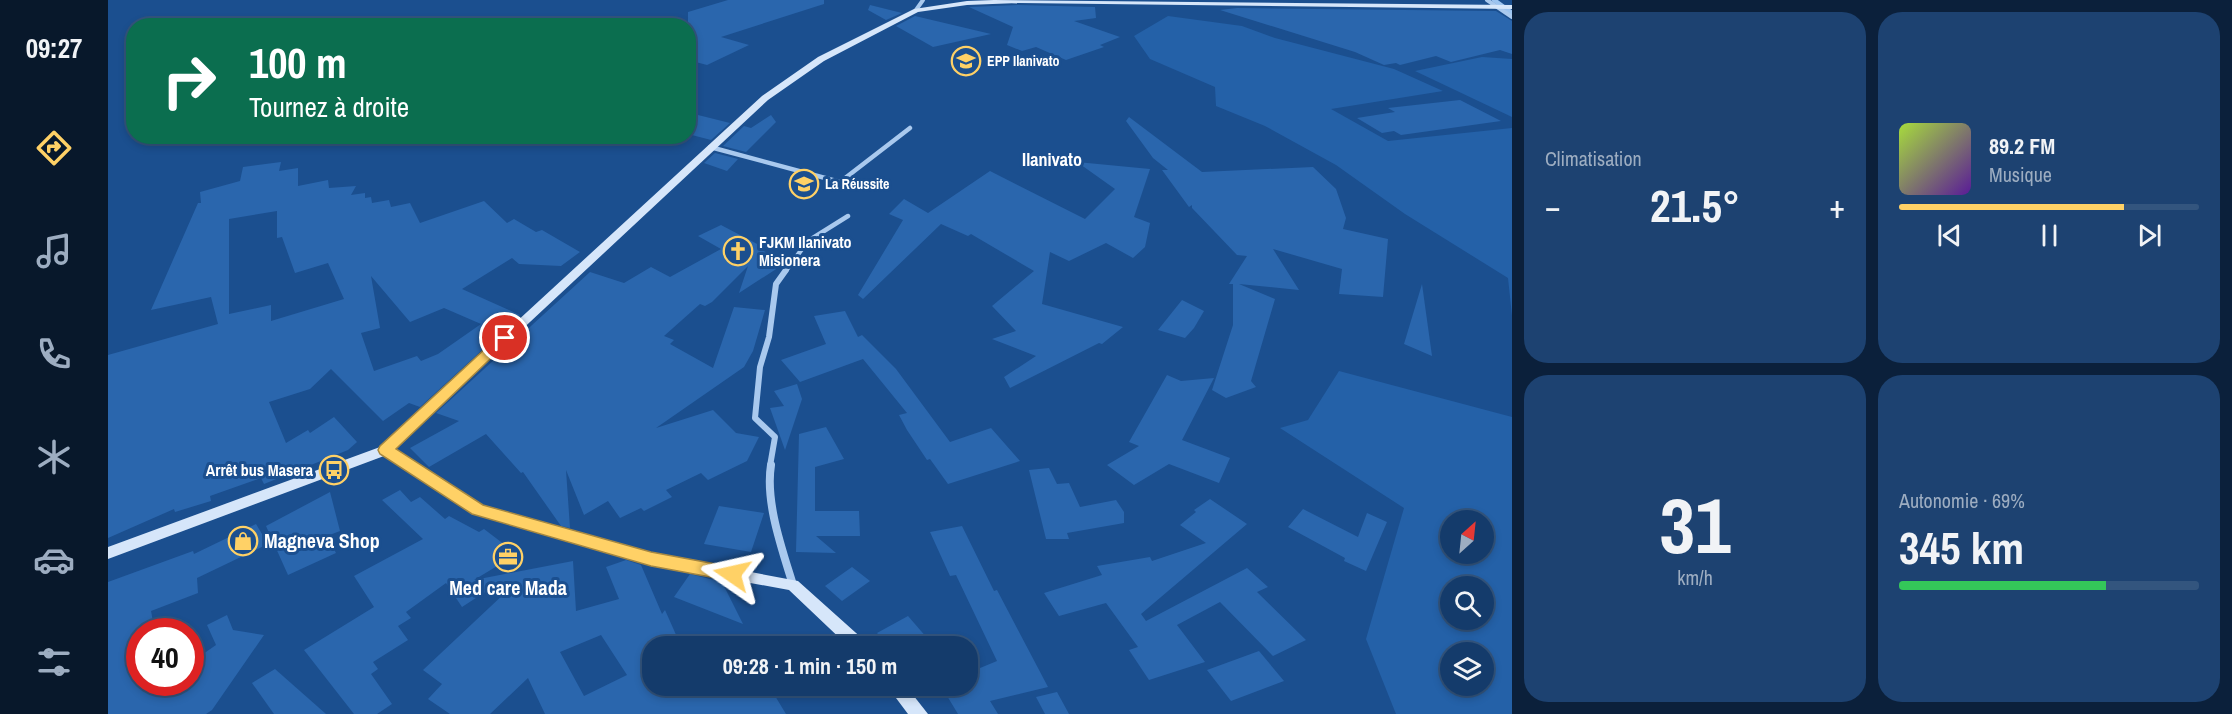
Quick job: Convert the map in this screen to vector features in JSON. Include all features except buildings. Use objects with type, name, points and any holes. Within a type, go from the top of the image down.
[{"type":"street","points":[[916,10],[923,0]]},
{"type":"street","points":[[1487,0],[1512,17]]},
{"type":"street","points":[[108,553],[385,450],[709,147],[765,98],[821,59],[916,10],[968,3],[1019,1],[1499,9],[1512,7]]},
{"type":"street","points":[[709,147],[840,182],[910,128]]},
{"type":"street","points":[[848,216],[808,241],[776,284],[769,337],[760,367],[755,418],[776,437],[769,476],[777,531],[793,585],[848,636]]},
{"type":"street","points":[[385,450],[478,510],[651,559],[793,585]]},
{"type":"street","points":[[904,696],[919,714]]},
{"type":"shaded area","points":[[1168,16],[1242,26],[1275,38],[1394,69],[1443,91],[1331,109],[1388,141],[1512,128],[1512,316],[1508,278],[1405,214],[1336,165],[1265,126],[1216,106],[1215,87],[1150,59],[1134,36]]},
{"type":"shaded area","points":[[1482,57],[1512,59],[1512,117],[1415,71]]},
{"type":"shaded area","points":[[1339,371],[1512,417],[1512,714],[1396,714],[1366,639],[1404,508],[1280,428],[1308,420]]},
{"type":"waterway","points":[[1494,0],[1512,13]]},
{"type":"place","name":"EPP Ilanivato","points":[[966,61]]},
{"type":"place","name":"La Réussite","points":[[804,184]]},
{"type":"place","name":"FJKM Ilanivato Misionera","points":[[738,251]]},
{"type":"place","name":"Arrêt bus Masera","points":[[334,470]]},
{"type":"place","name":"Magneva Shop","points":[[243,541]]},
{"type":"place","name":"Med care Mada","points":[[508,557]]},
{"type":"district","name":"Ilanivato","points":[[1052,160]]},
{"type":"route","points":[[505,338],[385,450],[478,510],[651,559],[732,574]]}]
